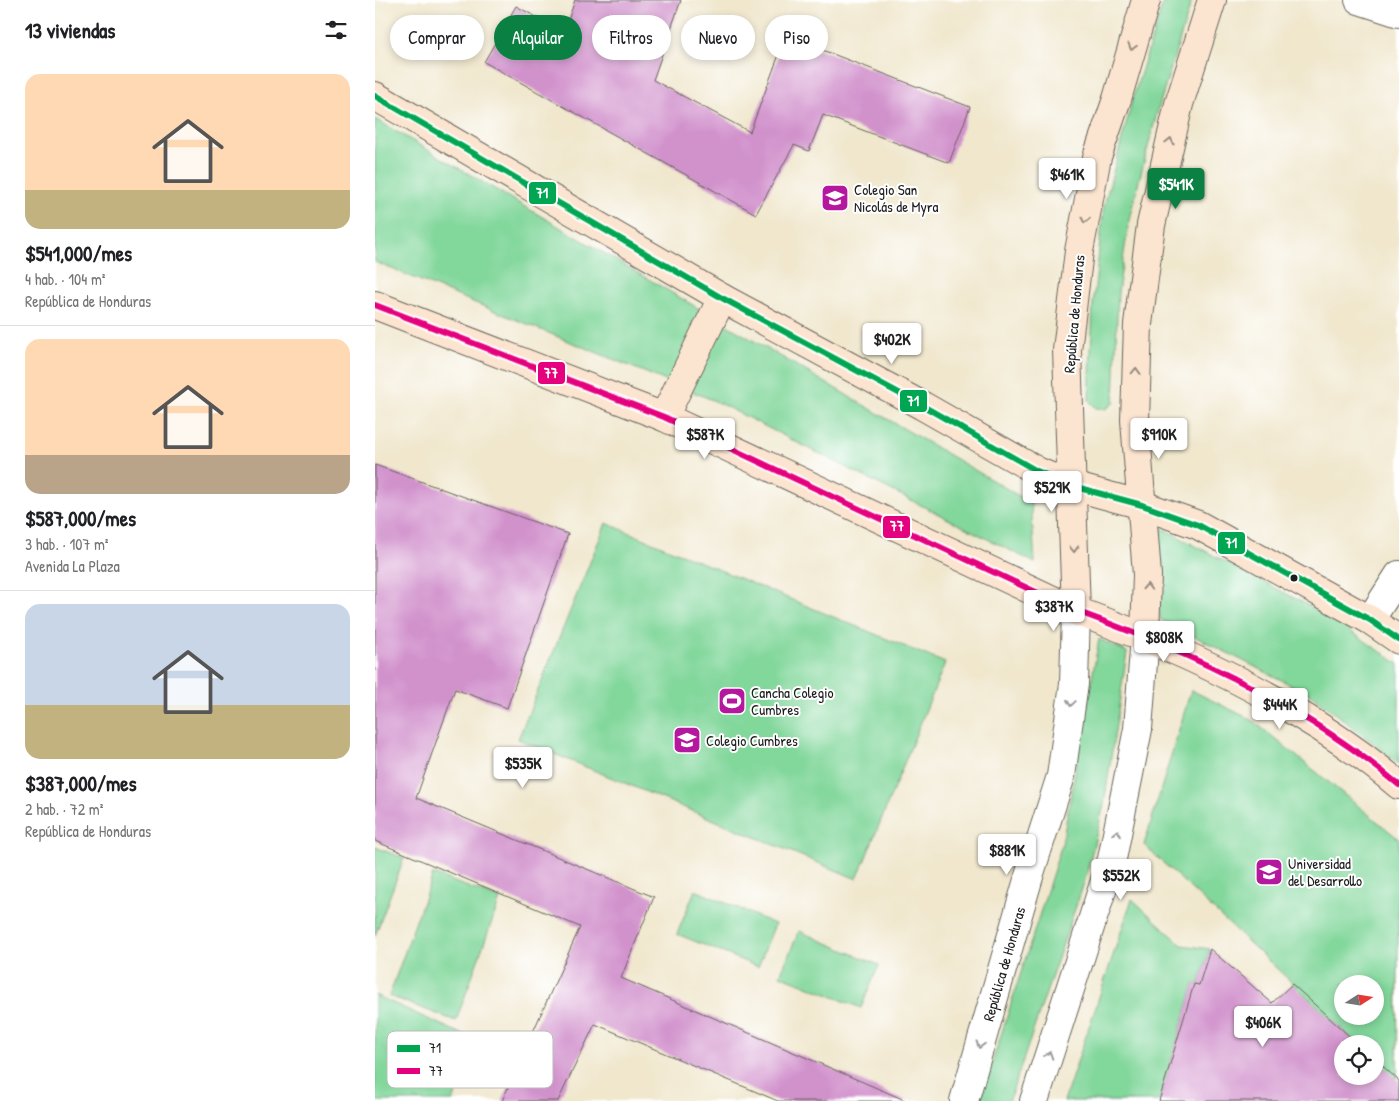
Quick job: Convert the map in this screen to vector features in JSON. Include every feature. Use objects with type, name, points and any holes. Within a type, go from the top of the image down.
[{"type":"main road","name":"República de Honduras","points":[[1076,611],[1067,350],[1079,251],[1097,157],[1117,99],[1146,0]]},
{"type":"main road","points":[[1145,636],[1147,575],[1135,420],[1138,324],[1151,225],[1179,104],[1212,0]]},
{"type":"main road","points":[[375,96],[722,298],[923,406],[1037,472],[1072,486],[1142,505],[1198,525],[1370,620],[1399,640]]},
{"type":"main road","points":[[664,417],[722,298]]},
{"type":"main road","points":[[375,305],[664,417],[1076,611],[1145,636],[1254,689],[1367,758],[1399,785]]},
{"type":"street","points":[[1359,0],[1399,13]]},
{"type":"street","points":[[1370,620],[1399,575]]},
{"type":"street","name":"República de Honduras","points":[[964,1101],[1030,873],[1061,776],[1074,684],[1076,611]]},
{"type":"street","points":[[1034,1101],[1112,859],[1138,729],[1145,636]]},
{"type":"green space","points":[[1164,0],[1192,0],[1157,113],[1130,215],[1118,292],[1114,403],[1106,409],[1096,408],[1089,401],[1093,304],[1104,206],[1133,98]]},
{"type":"green space","points":[[375,119],[1031,503],[1035,563],[715,401],[375,262]]},
{"type":"green space","name":"Cancha Colegio Cumbres","points":[[606,523],[945,663],[857,879],[518,739]]},
{"type":"green space","points":[[1154,524],[1325,614],[1399,664],[1399,764],[1313,696],[1160,619]]},
{"type":"green space","points":[[1099,639],[1127,652],[1104,804],[1085,880],[1009,1101],[980,1101],[1062,844]]},
{"type":"green space","points":[[1191,690],[1252,720],[1399,839],[1397,1079],[1384,1067],[1384,1035],[1348,1035],[1338,1025],[1384,1025],[1384,975],[1334,975],[1334,1022],[1144,845]]},
{"type":"green space","points":[[375,847],[404,858],[375,936]]},
{"type":"green space","points":[[433,874],[500,899],[456,1021],[389,996]]},
{"type":"green space","points":[[695,890],[775,924],[758,967],[677,934]]},
{"type":"green space","points":[[1132,899],[1182,945],[1210,949],[1199,985],[1194,984],[1159,1101],[1064,1101]]},
{"type":"green space","points":[[799,931],[879,965],[861,1008],[780,975]]},
{"type":"green space","points":[[375,995],[455,1031],[387,1031],[387,1088],[459,1088],[453,1101],[375,1101]]},
{"type":"building","points":[[575,0],[681,0],[671,29],[671,15],[592,15],[592,60],[660,60],[653,80],[750,132],[777,60],[828,60],[828,52],[970,107],[949,163],[823,115],[809,151],[794,145],[756,214],[484,62],[494,44],[494,60],[582,60],[582,15],[570,15]]},
{"type":"building","points":[[516,6],[533,15],[511,15]]},
{"type":"building","points":[[375,465],[568,534],[507,708],[455,689],[416,798],[654,897],[621,978],[907,1101],[778,1101],[595,1024],[558,1101],[502,1101],[508,1088],[553,1088],[553,1031],[533,1031],[580,927],[375,841]]},
{"type":"building","points":[[1210,949],[1272,1003],[1292,984],[1334,1022],[1334,1025],[1337,1025],[1348,1035],[1334,1035],[1334,1085],[1384,1085],[1384,1067],[1399,1081],[1399,1101],[1159,1101],[1194,984],[1199,985]]},
{"type":"transit line","name":"71","points":[[375,96],[722,298],[923,406],[1037,471],[1072,486],[1142,505],[1198,525],[1370,620],[1399,640]]},
{"type":"transit line","name":"77","points":[[375,305],[664,417],[1076,611],[1161,644],[1203,663],[1245,684],[1326,731],[1364,757],[1399,785]]},
{"type":"place","name":"Colegio San Nicolás de Myra","points":[[835,198]]},
{"type":"place","name":"Cancha Colegio Cumbres","points":[[732,701]]},
{"type":"place","name":"Colegio Cumbres","points":[[687,740]]},
{"type":"place","name":"Universidad del Desarrollo","points":[[1269,872]]}]
